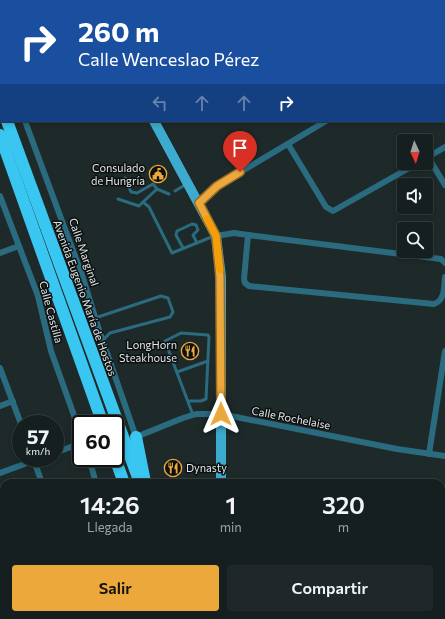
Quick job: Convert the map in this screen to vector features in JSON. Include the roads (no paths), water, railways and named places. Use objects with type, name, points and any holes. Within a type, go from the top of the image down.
[{"type":"highway","name":"Avenida Eugenio María de Hostos","points":[[7,122],[139,479]]},
{"type":"highway","points":[[0,136],[3,151],[100,415]]},
{"type":"highway","points":[[136,437],[145,479]]},
{"type":"highway","points":[[118,467],[123,479]]},
{"type":"main road","points":[[155,122],[216,236],[220,277],[220,479]]},
{"type":"street","name":"Calle Marginal","points":[[25,122],[82,275],[102,340],[136,437]]},
{"type":"street","points":[[199,203],[217,186],[324,122]]},
{"type":"street","points":[[288,144],[326,207],[333,211],[406,170]]},
{"type":"street","points":[[433,154],[445,147]]},
{"type":"street","points":[[433,167],[445,184]]},
{"type":"street","name":"Calle Castilla","points":[[0,196],[38,296],[51,351],[74,415]]},
{"type":"street","points":[[216,236],[234,233],[441,259],[445,263]]},
{"type":"street","points":[[248,235],[244,279],[245,283],[249,286],[434,304],[442,299],[445,277]]},
{"type":"street","points":[[0,253],[19,246]]},
{"type":"street","points":[[429,454],[445,351]]},
{"type":"street","points":[[0,368],[18,415]]},
{"type":"street","points":[[0,406],[13,401]]},
{"type":"street","name":"Calle Rochelaise","points":[[136,437],[193,415],[221,414],[397,449],[445,456]]},
{"type":"street","points":[[0,473],[15,467]]},
{"type":"street","points":[[37,467],[41,479]]},
{"type":"street","points":[[91,467],[95,479]]},
{"type":"lane","points":[[125,178],[131,192],[137,193],[153,184],[157,189],[168,194]]},
{"type":"lane","points":[[175,191],[188,183]]},
{"type":"lane","points":[[118,199],[139,206],[157,189]]},
{"type":"lane","points":[[143,202],[149,207],[172,253],[216,236]]},
{"type":"lane","points":[[183,248],[176,235],[177,231],[192,224],[196,225],[198,230],[193,235],[197,243]]},
{"type":"lane","points":[[95,318],[161,296],[168,298],[173,312],[170,317],[110,333],[102,340]]},
{"type":"lane","points":[[188,401],[201,401],[206,399],[208,335],[181,333],[166,341],[193,415]]},
{"type":"lane","points":[[177,372],[208,361]]},
{"type":"place","name":"Consulado de Hungría","points":[[158,174]]},
{"type":"place","name":"LongHorn Steakhouse","points":[[190,351]]},
{"type":"place","name":"Dynasty","points":[[173,468]]}]
